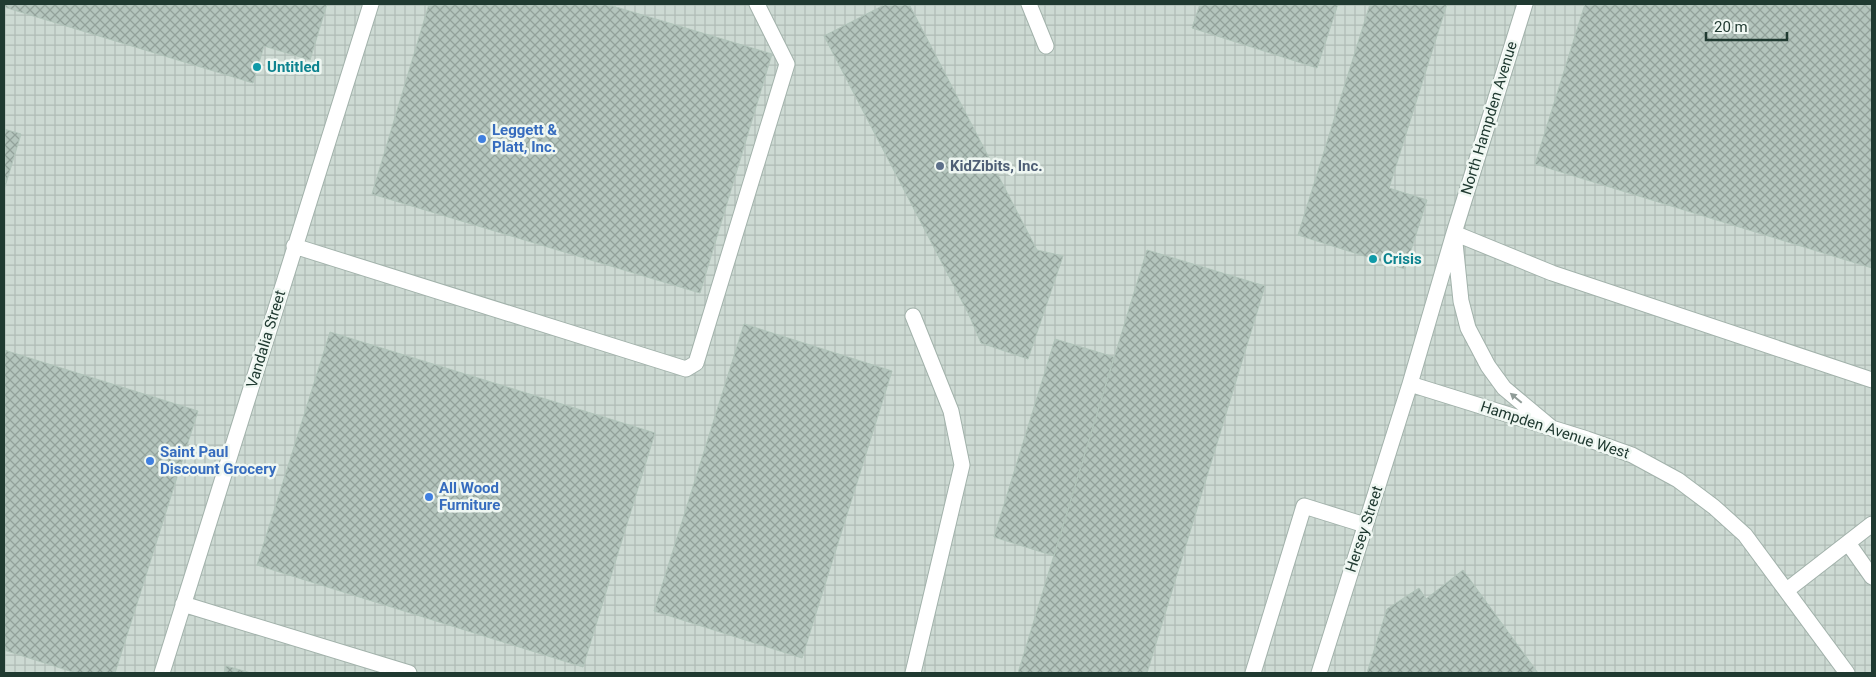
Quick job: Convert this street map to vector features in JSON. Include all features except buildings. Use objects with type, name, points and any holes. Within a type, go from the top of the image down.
[{"type":"street","name":"Vandalia Street","points":[[162,673],[371,4]]},
{"type":"street","points":[[294,246],[686,369],[696,363],[787,64],[757,4]]},
{"type":"street","points":[[1029,4],[1046,46]]},
{"type":"street","name":"North Hampden Avenue","points":[[1410,384],[1454,233],[1525,4]]},
{"type":"street","points":[[1454,233],[1552,273],[1872,380]]},
{"type":"street","name":"North Hampden Avenue","points":[[1454,233],[1460,301],[1468,328],[1488,366],[1504,388],[1553,429]]},
{"type":"street","points":[[913,316],[951,411],[962,465],[913,673]]},
{"type":"street","name":"Hampden Avenue West","points":[[1410,384],[1632,455],[1678,480],[1714,506],[1745,535],[1847,673]]},
{"type":"street","name":"Hersey Street","points":[[1319,673],[1410,384]]},
{"type":"street","points":[[1253,673],[1304,506],[1365,525]]},
{"type":"street","points":[[1787,590],[1872,524]]},
{"type":"street","points":[[1848,542],[1872,577]]},
{"type":"street","points":[[183,604],[410,673]]},
{"type":"shaded area","points":[[4,4],[1872,4],[1872,673],[4,673]]},
{"type":"place","name":"Untitled","points":[[257,67]]},
{"type":"place","name":"Leggett & Platt, Inc.","points":[[482,139]]},
{"type":"place","name":"KidZibits, Inc.","points":[[940,166]]},
{"type":"place","name":"Crisis","points":[[1373,259]]},
{"type":"place","name":"Saint Paul Discount Grocery","points":[[150,461]]},
{"type":"place","name":"All Wood Furniture","points":[[429,497]]}]
